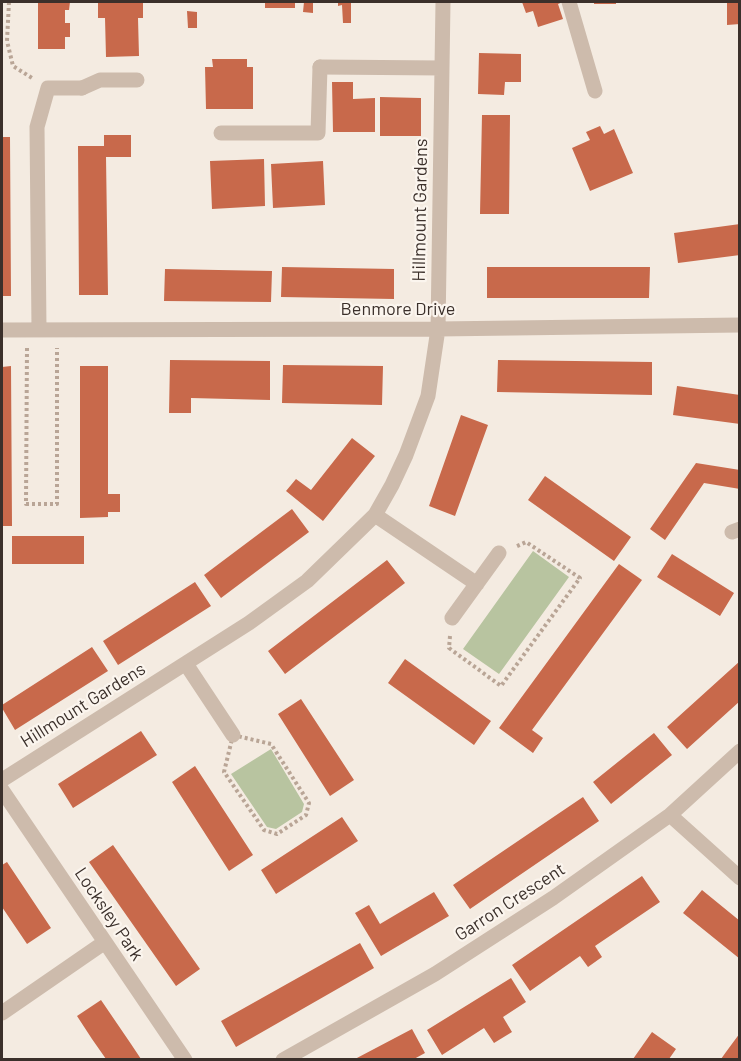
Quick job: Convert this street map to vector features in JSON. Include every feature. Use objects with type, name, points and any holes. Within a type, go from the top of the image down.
[{"type":"street","name":"Hillmount Gardens","points":[[2,780],[249,623],[307,581],[375,515],[406,455],[428,396],[438,329],[443,2]]},
{"type":"street","points":[[569,2],[595,91]]},
{"type":"street","points":[[221,133],[318,134],[320,67],[442,68]]},
{"type":"street","points":[[33,329],[37,127],[48,88],[82,88],[100,80],[137,80]]},
{"type":"street","name":"Benmore Drive","points":[[2,330],[438,329],[740,325]]},
{"type":"street","points":[[375,515],[477,584]]},
{"type":"street","points":[[452,618],[499,553]]},
{"type":"street","points":[[186,664],[233,735]]},
{"type":"street","name":"Garron Crescent","points":[[283,1059],[435,974],[553,898],[670,814],[740,751]]},
{"type":"street","name":"Locksley Park","points":[[2,790],[185,1059]]},
{"type":"street","points":[[670,814],[740,878]]},
{"type":"street","points":[[2,1013],[105,942]]},
{"type":"path","points":[[9,2],[8,41],[13,66],[48,88]]},
{"type":"path","points":[[33,329],[26,420],[26,504],[57,504],[57,329]]},
{"type":"path","points":[[26,420],[32,420]]},
{"type":"path","points":[[452,618],[449,648],[501,686],[580,578],[526,542],[499,553]]},
{"type":"path","points":[[233,735],[271,744],[309,803],[306,816],[277,834],[264,830],[224,772],[233,735]]},
{"type":"green space","points":[[533,551],[569,577],[499,674],[463,649]]},
{"type":"green space","points":[[271,749],[304,804],[302,812],[276,829],[267,827],[231,774]]},
{"type":"building","points":[[38,2],[70,2],[69,10],[65,10],[65,23],[70,23],[70,37],[65,37],[65,49],[38,49]]},
{"type":"building","points":[[98,2],[143,2],[143,18],[138,18],[139,56],[106,57],[105,18],[98,18]]},
{"type":"building","points":[[265,2],[295,2],[295,8],[265,8]]},
{"type":"building","points":[[304,2],[313,2],[313,13],[303,12]]},
{"type":"building","points":[[338,2],[351,2],[351,23],[343,23],[342,5],[338,6]]},
{"type":"building","points":[[522,2],[563,2],[558,4],[563,19],[538,27],[533,11],[526,13]]},
{"type":"building","points":[[594,2],[616,2],[616,4],[594,4]]},
{"type":"building","points":[[727,2],[740,2],[740,24],[727,25]]},
{"type":"building","points":[[187,11],[197,12],[197,28],[188,28]]},
{"type":"building","points":[[479,53],[521,54],[521,82],[505,82],[504,95],[478,94]]},
{"type":"building","points":[[212,59],[247,59],[247,67],[253,67],[253,109],[206,109],[205,67],[213,67]]},
{"type":"building","points":[[332,82],[353,82],[353,99],[375,98],[375,132],[333,132]]},
{"type":"building","points":[[380,97],[421,98],[421,136],[380,136]]},
{"type":"building","points":[[482,115],[510,115],[509,214],[480,214]]},
{"type":"building","points":[[600,126],[604,134],[614,129],[633,173],[590,191],[572,148],[590,140],[586,132]]},
{"type":"building","points":[[104,135],[131,135],[131,157],[106,157],[108,295],[79,295],[78,146],[104,146]]},
{"type":"building","points":[[2,137],[10,137],[11,296],[2,296]]},
{"type":"building","points":[[264,159],[265,206],[212,209],[210,161]]},
{"type":"building","points":[[323,161],[325,205],[273,208],[271,164]]},
{"type":"building","points":[[740,224],[740,255],[678,263],[674,233]]},
{"type":"building","points":[[282,267],[394,269],[394,299],[281,297]]},
{"type":"building","points":[[487,267],[650,267],[649,298],[487,298]]},
{"type":"building","points":[[165,269],[272,271],[271,302],[164,301]]},
{"type":"building","points":[[170,360],[270,361],[270,400],[191,398],[191,413],[169,413]]},
{"type":"building","points":[[498,360],[652,362],[652,395],[497,392]]},
{"type":"building","points":[[283,365],[383,366],[382,405],[282,403]]},
{"type":"building","points":[[11,366],[12,526],[2,526],[2,367]]},
{"type":"building","points":[[80,366],[108,366],[108,494],[120,494],[120,512],[108,512],[108,517],[80,518]]},
{"type":"building","points":[[677,386],[740,395],[740,424],[673,415]]},
{"type":"building","points":[[461,415],[488,425],[455,516],[429,506]]},
{"type":"building","points":[[352,438],[375,456],[323,521],[286,491],[296,479],[311,490]]},
{"type":"building","points":[[696,463],[740,470],[740,489],[704,483],[665,540],[650,529]]},
{"type":"building","points":[[545,476],[631,537],[614,561],[528,500]]},
{"type":"building","points":[[292,509],[309,532],[221,598],[204,575]]},
{"type":"building","points":[[12,536],[84,536],[84,564],[12,564]]},
{"type":"building","points":[[672,554],[734,593],[720,616],[657,577]]},
{"type":"building","points":[[387,560],[405,583],[285,674],[268,651]]},
{"type":"building","points":[[619,564],[642,580],[532,730],[543,738],[533,753],[499,728]]},
{"type":"building","points":[[195,582],[211,606],[118,665],[103,641]]},
{"type":"building","points":[[92,647],[108,671],[15,730],[2,705]]},
{"type":"building","points":[[405,659],[491,721],[474,745],[388,683]]},
{"type":"building","points":[[740,661],[740,701],[687,749],[667,727]]},
{"type":"building","points":[[301,699],[354,780],[330,796],[278,714]]},
{"type":"building","points":[[141,731],[157,755],[73,808],[58,784]]},
{"type":"building","points":[[654,733],[672,755],[611,804],[593,782]]},
{"type":"building","points":[[195,766],[253,855],[229,871],[172,782]]},
{"type":"building","points":[[583,797],[599,821],[470,909],[453,885]]},
{"type":"building","points":[[342,817],[358,841],[276,894],[261,870]]},
{"type":"building","points":[[113,845],[200,969],[176,986],[89,862]]},
{"type":"building","points":[[7,862],[51,928],[27,944],[2,907],[2,865]]},
{"type":"building","points":[[642,876],[660,902],[595,946],[602,957],[588,967],[580,956],[530,991],[512,965]]},
{"type":"building","points":[[702,890],[740,921],[740,959],[683,913]]},
{"type":"building","points":[[434,892],[449,916],[381,956],[355,913],[369,905],[380,924]]},
{"type":"building","points":[[360,943],[374,968],[236,1047],[221,1021]]},
{"type":"building","points":[[511,978],[526,1002],[503,1017],[512,1032],[494,1043],[484,1028],[442,1055],[427,1030]]},
{"type":"building","points":[[101,1000],[141,1059],[106,1059],[92,1039],[77,1016]]},
{"type":"building","points":[[412,1029],[425,1053],[414,1059],[355,1059]]},
{"type":"building","points":[[652,1032],[676,1049],[669,1059],[633,1059]]},
{"type":"building","points":[[740,1033],[740,1059],[721,1059],[726,1052]]}]
